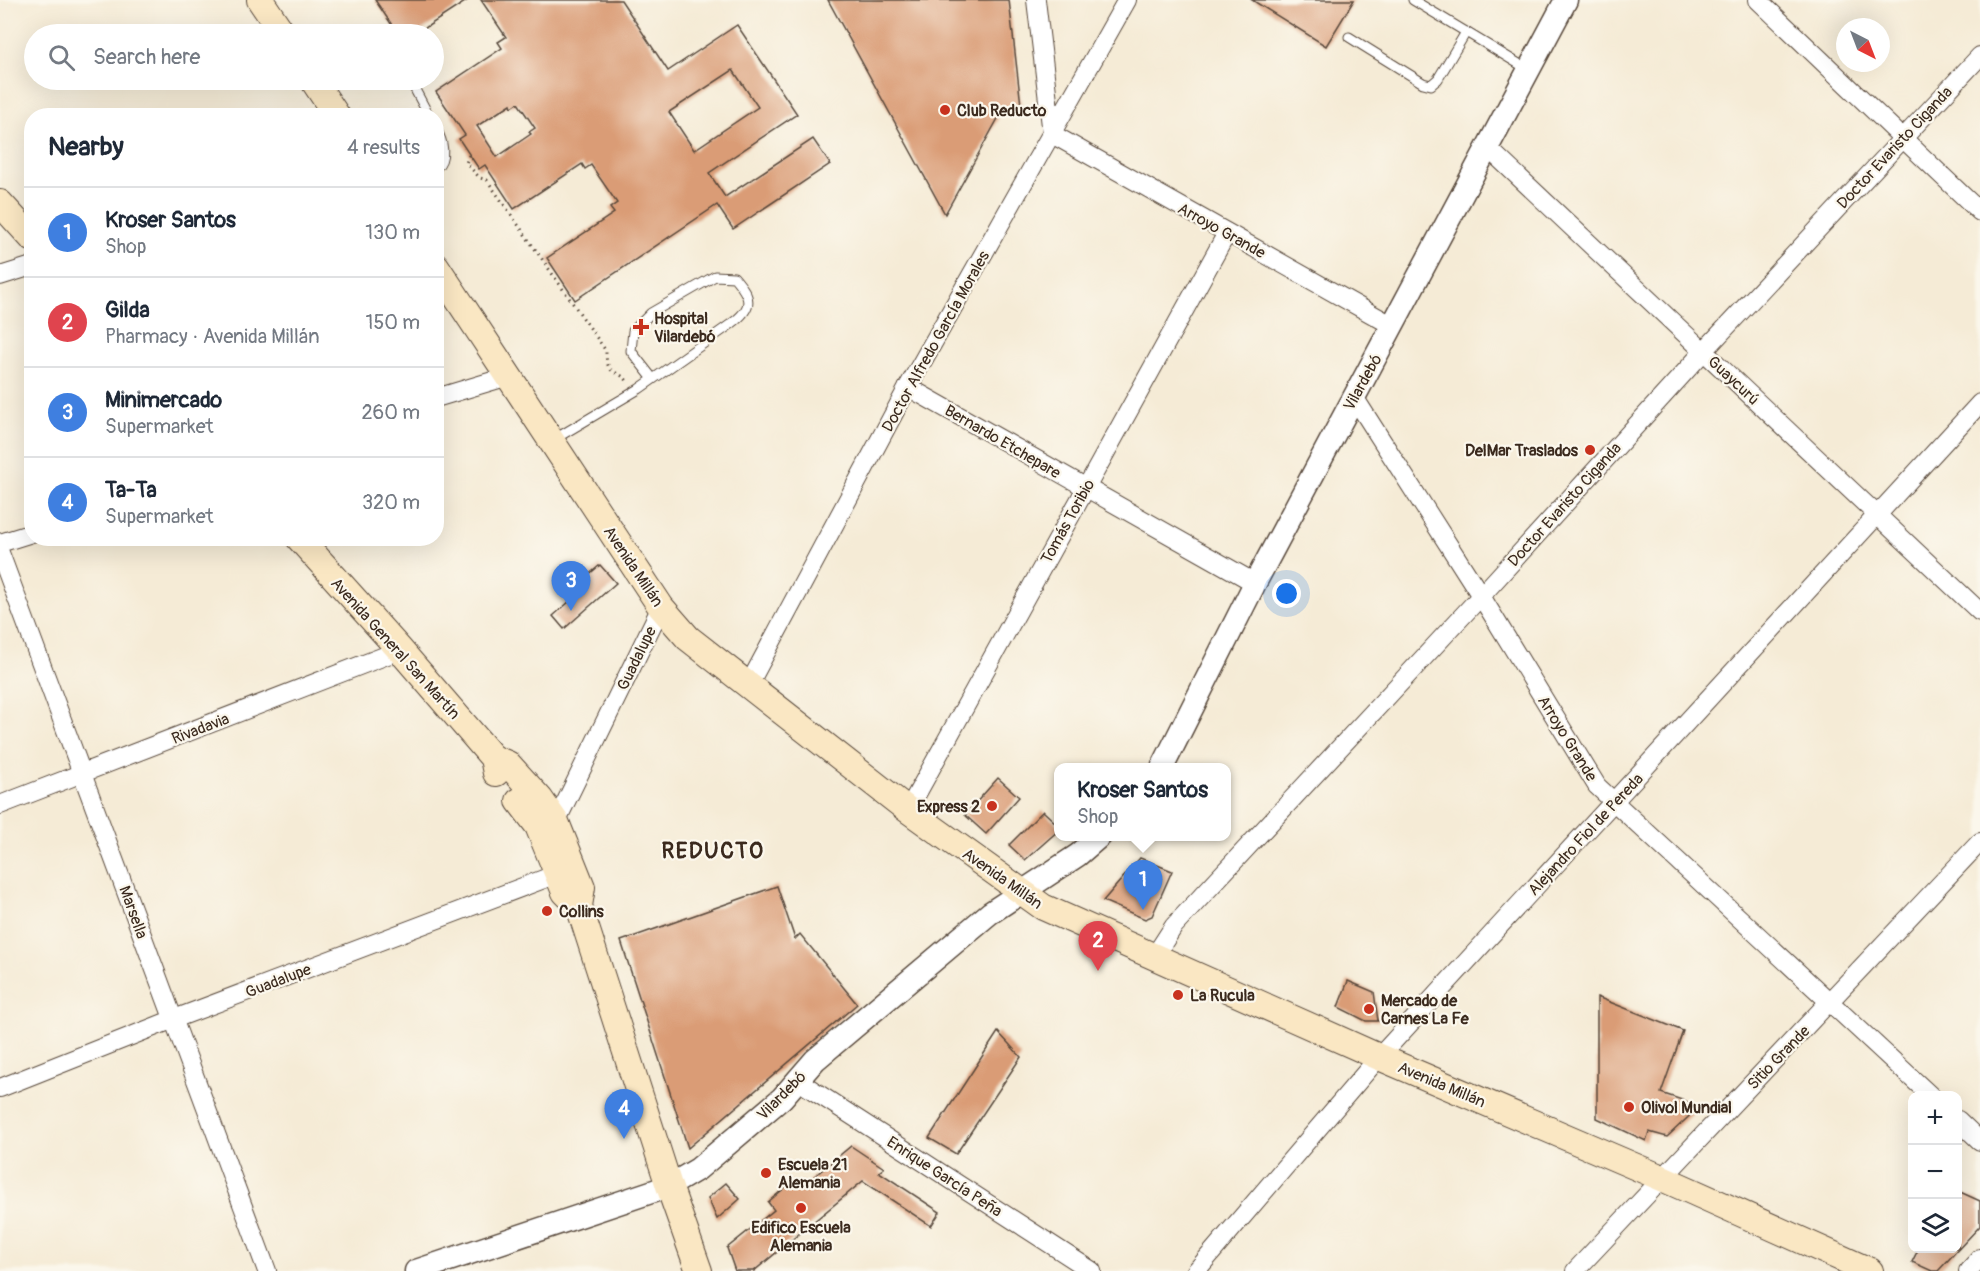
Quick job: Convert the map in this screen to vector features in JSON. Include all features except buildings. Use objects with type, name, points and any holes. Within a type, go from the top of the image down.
[{"type":"main road","points":[[260,0],[276,24]]},
{"type":"main road","points":[[320,90],[332,108]]},
{"type":"main road","points":[[0,203],[24,229]]},
{"type":"main road","name":"Avenida Millán","points":[[444,278],[661,607],[688,638],[908,810],[1022,894],[1043,907],[1154,957],[1379,1057],[1662,1178],[1869,1271]]},
{"type":"main road","name":"Avenida General San Martín","points":[[306,546],[493,758],[508,764],[540,799],[557,874],[565,892],[579,906]]},
{"type":"main road","name":"Avenida General San Martín","points":[[547,824],[582,887],[579,906],[669,1186],[699,1271]]},
{"type":"street","points":[[1036,0],[1052,134]]},
{"type":"street","name":"Doctor Alfredo García Morales","points":[[748,686],[909,387],[1127,0]]},
{"type":"street","name":"Vilardebó","points":[[1165,763],[1255,583],[1566,0]]},
{"type":"street","points":[[1758,0],[1980,212]]},
{"type":"street","name":"Doctor Evaristo Ciganda","points":[[1154,957],[1174,926],[1481,596],[1901,138],[1980,56]]},
{"type":"street","name":"Arroyo Grande","points":[[1052,134],[1393,326]]},
{"type":"street","name":"Guaycurú","points":[[1488,148],[1980,612]]},
{"type":"street","name":"Tomás Toribio","points":[[908,810],[1227,233]]},
{"type":"street","points":[[0,276],[24,268]]},
{"type":"street","points":[[444,396],[509,376]]},
{"type":"street","name":"Bernardo Etchepare","points":[[909,387],[1255,583]]},
{"type":"street","name":"Arroyo Grande","points":[[1354,396],[1481,596],[1597,786],[1927,1091]]},
{"type":"street","name":"Alejandro Fiol de Pereda","points":[[1196,1271],[1379,1057],[1980,403]]},
{"type":"street","points":[[0,543],[24,535]]},
{"type":"street","name":"Marsella","points":[[0,553],[267,1271]]},
{"type":"street","name":"Guadalupe","points":[[547,824],[661,607]]},
{"type":"street","name":"Rivadavia","points":[[0,805],[400,650]]},
{"type":"street","name":"Vilardebó","points":[[416,1271],[669,1186],[698,1169],[782,1098],[815,1060],[990,913],[1022,894],[1095,841]]},
{"type":"street","name":"Sitio Grande","points":[[1575,1271],[1980,842]]},
{"type":"street","name":"Guadalupe","points":[[0,1088],[174,1019],[557,874]]},
{"type":"street","name":"Enrique García Peña","points":[[797,1080],[1092,1271]]},
{"type":"street","points":[[1962,1124],[1980,1141]]},
{"type":"street","points":[[1968,1271],[1980,1258]]},
{"type":"lane","points":[[1413,0],[1529,70]]},
{"type":"lane","points":[[1349,37],[1423,83],[1431,85],[1438,79],[1466,32]]},
{"type":"lane","points":[[415,90],[425,108]]},
{"type":"lane","points":[[551,441],[634,392],[742,316],[748,305],[746,292],[734,277],[715,276],[651,313],[633,331],[632,351],[652,379]]},
{"type":"path","points":[[469,155],[466,163],[480,178],[487,180],[606,351],[607,363],[612,371],[625,378],[634,392]]},
{"type":"place","name":"Club Reducto","points":[[945,110]]},
{"type":"place","name":"Hospital Vilardebó","points":[[641,327]]},
{"type":"place","name":"DelMar Traslados","points":[[1590,450]]},
{"type":"place","name":"Minimercado","points":[[571,611]]},
{"type":"place","name":"Express 2","points":[[992,806]]},
{"type":"place","name":"Kroser Santos","points":[[1143,910]]},
{"type":"place","name":"Collins","points":[[547,911]]},
{"type":"place","name":"Gilda","points":[[1098,971]]},
{"type":"place","name":"La Rucula","points":[[1178,995]]},
{"type":"place","name":"Mercado de Carnes La Fe","points":[[1369,1009]]},
{"type":"place","name":"Olivol Mundial","points":[[1629,1107]]},
{"type":"place","name":"Ta-Ta","points":[[624,1139]]},
{"type":"place","name":"Escuela 21 Alemania","points":[[766,1173]]},
{"type":"place","name":"Edifico Escuela Alemania","points":[[801,1208]]},
{"type":"district","name":"REDUCTO","points":[[713,850]]}]
